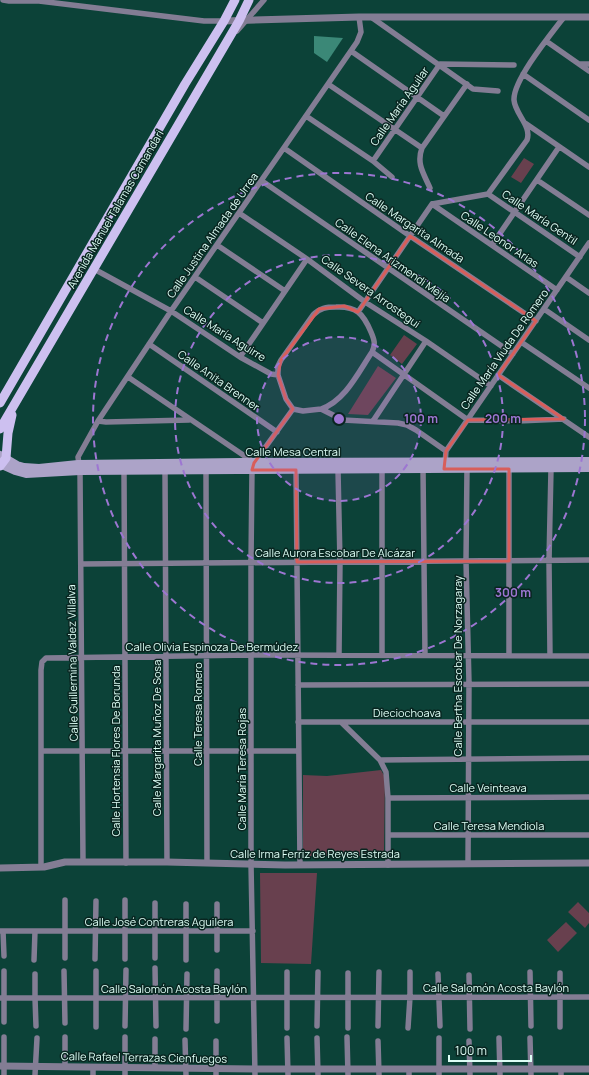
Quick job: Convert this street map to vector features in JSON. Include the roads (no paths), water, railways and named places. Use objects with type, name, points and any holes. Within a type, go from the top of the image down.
[{"type":"main road","name":"Avenida Manuel Talamas Camandari","points":[[0,403],[235,0]]},
{"type":"main road","name":"Avenida Manuel Talamas Camandari","points":[[0,429],[225,45],[242,21],[249,0]]},
{"type":"main road","points":[[94,268],[91,264],[90,258],[101,231]]},
{"type":"main road","points":[[0,398],[7,391]]},
{"type":"main road","points":[[2,462],[9,424],[18,398]]},
{"type":"main road","name":"Calle Mesa Central","points":[[2,462],[30,468],[79,468],[445,466],[589,461]]},
{"type":"main road","name":"Calle Mesa Central","points":[[79,468],[124,471],[206,470],[253,466],[296,470],[423,469],[445,466],[468,469],[589,468]]},
{"type":"street","points":[[3,0],[40,2],[188,19],[224,21],[359,17],[589,16]]},
{"type":"street","points":[[242,21],[264,0]]},
{"type":"street","name":"Calle Justina Almada de Urrea","points":[[79,468],[78,457],[80,451],[98,421],[195,277],[351,51],[360,36],[359,17]]},
{"type":"street","points":[[371,17],[440,64],[473,89],[498,91]]},
{"type":"street","points":[[358,312],[432,204],[488,194],[527,140],[528,132],[515,105],[514,99],[516,89],[523,74],[564,17]]},
{"type":"street","points":[[546,41],[589,71]]},
{"type":"street","points":[[351,51],[444,116]]},
{"type":"street","name":"Calle María Aguilar","points":[[373,161],[440,64],[514,65]]},
{"type":"street","points":[[579,64],[589,64]]},
{"type":"street","points":[[523,74],[589,120]]},
{"type":"street","points":[[328,84],[422,148]]},
{"type":"street","points":[[430,188],[419,161],[422,148],[467,84]]},
{"type":"street","points":[[306,116],[373,161],[392,177]]},
{"type":"street","points":[[523,122],[589,167]]},
{"type":"street","points":[[492,245],[559,147]]},
{"type":"street","name":"Calle Margarita Almada","points":[[284,148],[410,236],[536,320]]},
{"type":"street","points":[[537,180],[589,215]]},
{"type":"street","name":"Calle Elena Arizmendi Mejía","points":[[262,181],[513,354]]},
{"type":"street","name":"Calle María Gentil","points":[[488,194],[580,257]]},
{"type":"street","name":"Calle Leonor Arias","points":[[432,204],[557,290]]},
{"type":"street","name":"Calle Severa Arrostegui","points":[[239,213],[307,259],[365,302],[491,386]]},
{"type":"street","points":[[217,245],[285,292]]},
{"type":"street","name":"Calle María Viuda De Romero","points":[[445,466],[446,452],[589,245]]},
{"type":"street","points":[[240,356],[307,259]]},
{"type":"street","name":"Calle María Aguirre","points":[[94,268],[172,311],[240,356],[271,374],[278,376]]},
{"type":"street","points":[[195,277],[263,323]]},
{"type":"street","points":[[566,277],[589,293]]},
{"type":"street","points":[[344,306],[352,308],[358,312],[366,319],[375,341],[375,347],[372,352],[339,399],[330,406],[321,410],[304,411],[293,409],[286,399],[278,376],[278,366],[313,315],[320,309],[344,306]]},
{"type":"street","points":[[544,309],[589,340]]},
{"type":"street","points":[[373,421],[426,342]]},
{"type":"street","points":[[521,342],[589,388]]},
{"type":"street","name":"Calle Anita Brenner","points":[[150,344],[277,432]]},
{"type":"street","points":[[372,352],[468,420],[518,421],[564,419]]},
{"type":"street","points":[[498,375],[589,436]]},
{"type":"street","points":[[128,377],[253,466],[293,409]]},
{"type":"street","points":[[321,410],[343,420],[373,421],[407,425],[446,452]]},
{"type":"street","points":[[98,421],[189,420]]},
{"type":"street","name":"Calle María Teresa Rojas","points":[[253,466],[251,562],[251,864],[255,1072]]},
{"type":"street","name":"Calle Guillermina Valdez Villalva","points":[[79,468],[83,862]]},
{"type":"street","points":[[423,469],[425,655]]},
{"type":"street","name":"Calle Bertha Escobar De Norzagaray","points":[[468,469],[466,561],[469,683],[468,864]]},
{"type":"street","points":[[509,469],[509,655]]},
{"type":"street","points":[[550,656],[549,561],[551,469]]},
{"type":"street","name":"Calle Margarita Muñoz De Sosa","points":[[165,470],[167,862]]},
{"type":"street","name":"Calle Teresa Romero","points":[[206,470],[207,863]]},
{"type":"street","points":[[296,470],[300,865]]},
{"type":"street","points":[[338,470],[340,562],[339,656]]},
{"type":"street","points":[[382,470],[382,655]]},
{"type":"street","name":"Calle Hortensia Flores De Borunda","points":[[124,471],[124,751],[126,863]]},
{"type":"street","name":"Calle Aurora Escobar De Alcázar","points":[[81,564],[589,560]]},
{"type":"street","name":"Calle Olivia Espinoza De Bermúdez","points":[[41,867],[41,670],[42,662],[46,658],[81,656],[251,655],[589,656]]},
{"type":"street","points":[[298,685],[469,683],[589,684]]},
{"type":"street","name":"Dieciochoava","points":[[298,722],[589,722]]},
{"type":"street","name":"Calle Irma Ferriz de Reyes Estrada","points":[[342,723],[380,760],[386,772],[388,798],[388,865]]},
{"type":"street","points":[[42,751],[298,751]]},
{"type":"street","points":[[380,760],[589,758]]},
{"type":"street","name":"Calle Veinteava","points":[[388,798],[589,797]]},
{"type":"street","name":"Calle Teresa Mendiola","points":[[388,836],[589,834]]},
{"type":"street","name":"Calle Irma Ferriz de Reyes Estrada","points":[[0,868],[41,867],[65,862],[167,862],[300,865],[589,863]]},
{"type":"street","points":[[65,900],[65,958]]},
{"type":"street","points":[[125,900],[125,959]]},
{"type":"street","points":[[95,959],[96,901]]},
{"type":"street","points":[[155,903],[155,958]]},
{"type":"street","points":[[186,904],[186,960]]},
{"type":"street","points":[[217,904],[217,950]]},
{"type":"street","points":[[2,931],[4,956]]},
{"type":"street","name":"Calle José Contreras Aguilera","points":[[2,931],[253,931]]},
{"type":"street","points":[[34,960],[35,931]]},
{"type":"street","points":[[156,968],[156,1026]]},
{"type":"street","points":[[125,1026],[126,970]]},
{"type":"street","points":[[4,971],[2,998],[4,1022]]},
{"type":"street","points":[[64,971],[65,1023]]},
{"type":"street","points":[[217,971],[217,1021]]},
{"type":"street","points":[[96,972],[96,1027]]},
{"type":"street","points":[[287,972],[288,1028]]},
{"type":"street","points":[[317,1026],[318,972]]},
{"type":"street","points":[[378,1026],[379,972]]},
{"type":"street","points":[[408,1028],[410,972]]},
{"type":"street","points":[[530,972],[531,1026]]},
{"type":"street","points":[[348,973],[348,1028]]},
{"type":"street","points":[[560,973],[560,1027]]},
{"type":"street","points":[[36,974],[34,998],[36,1026]]},
{"type":"street","points":[[186,1029],[187,974]]},
{"type":"street","points":[[438,974],[440,1026]]},
{"type":"street","points":[[469,976],[470,1029]]},
{"type":"street","name":"Calle Salomón Acosta Baylón","points":[[2,998],[589,997]]},
{"type":"street","points":[[4,1037],[2,1066],[4,1075]]},
{"type":"street","points":[[64,1067],[65,1037]]},
{"type":"street","points":[[125,1037],[125,1071]]},
{"type":"street","points":[[347,1037],[348,1072]]},
{"type":"street","points":[[35,1075],[37,1038]]},
{"type":"street","points":[[287,1038],[288,1072]]},
{"type":"street","points":[[317,1038],[318,1072]]},
{"type":"street","points":[[439,1038],[439,1072]]},
{"type":"street","points":[[499,1038],[500,1072]]},
{"type":"street","points":[[530,1038],[531,1072]]},
{"type":"street","points":[[155,1068],[156,1039]]},
{"type":"street","points":[[185,1040],[186,1072]]},
{"type":"street","points":[[378,1040],[379,1072]]},
{"type":"street","points":[[216,1041],[216,1072]]},
{"type":"street","points":[[469,1041],[470,1072]]},
{"type":"street","name":"Calle Rafael Terrazas Cienfuegos","points":[[2,1066],[93,1067],[125,1071],[155,1068],[186,1072],[561,1072],[589,1068]]},
{"type":"street","points":[[93,1067],[93,1075]]}]
